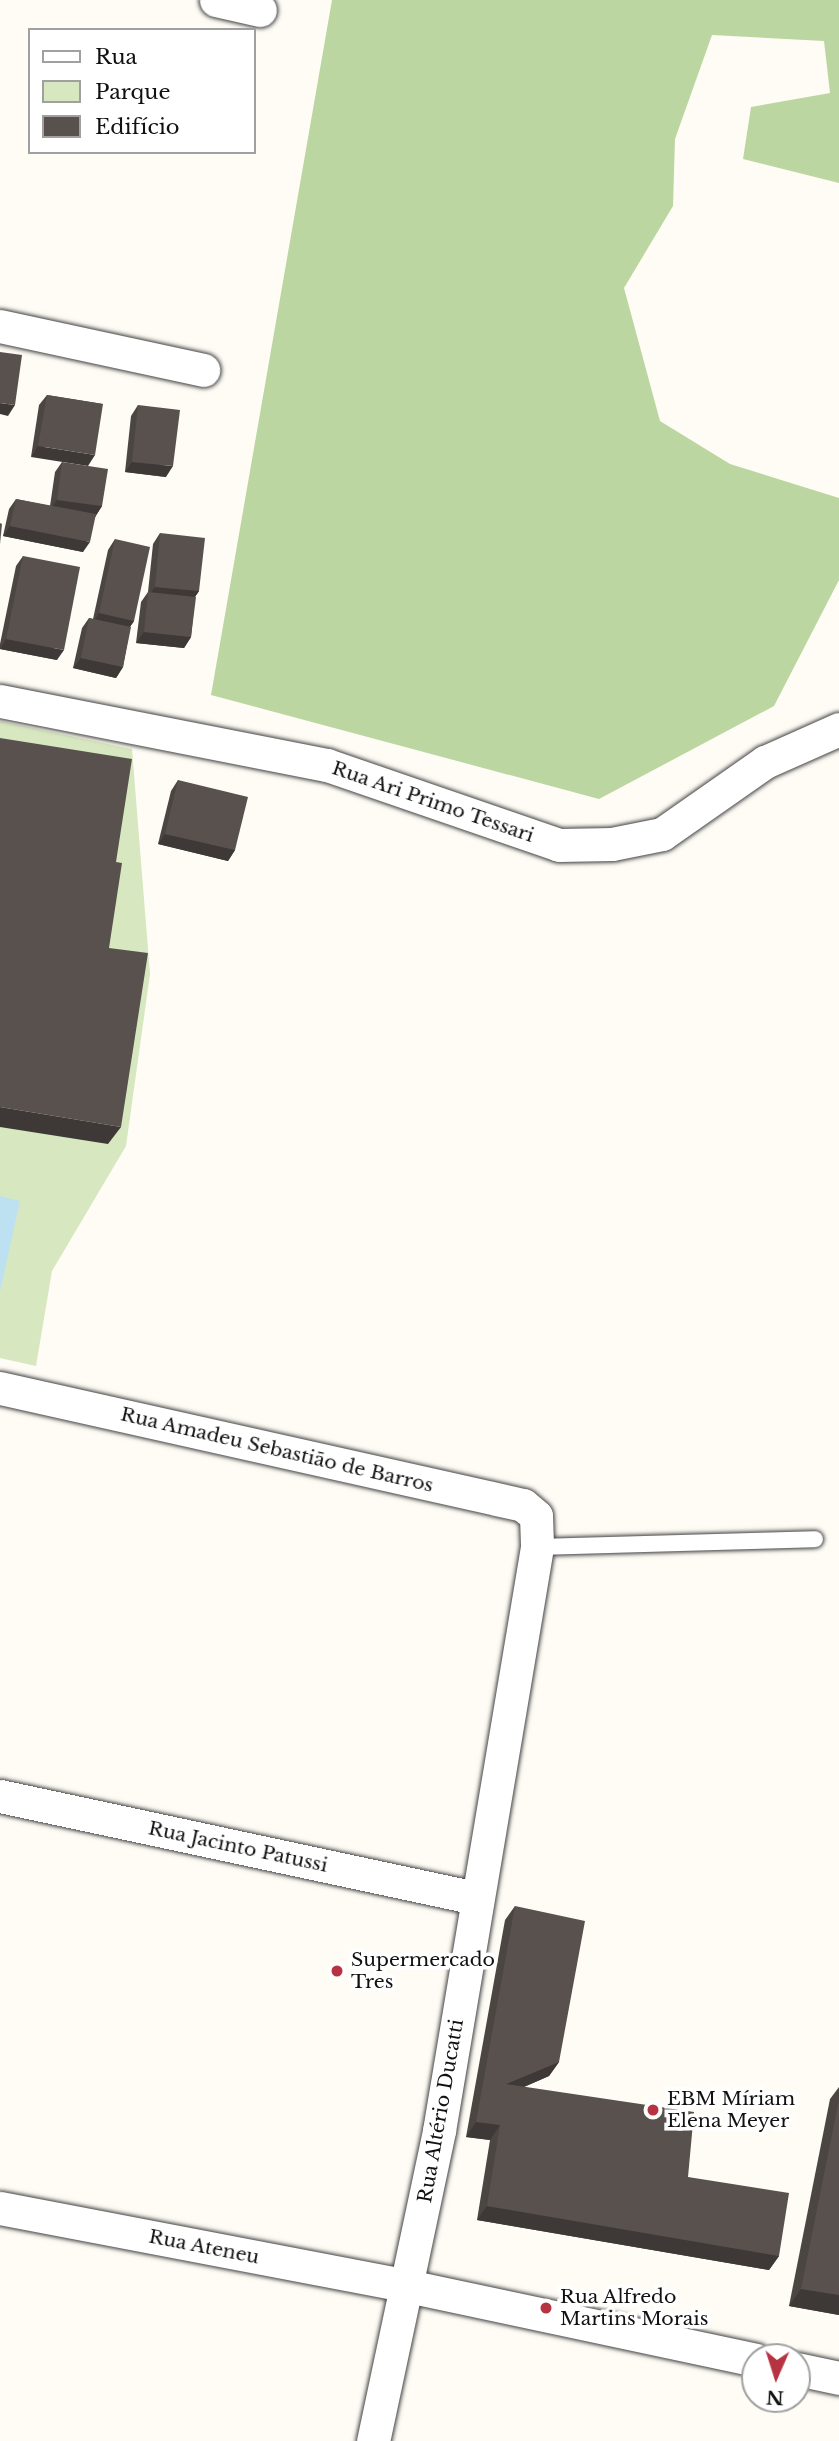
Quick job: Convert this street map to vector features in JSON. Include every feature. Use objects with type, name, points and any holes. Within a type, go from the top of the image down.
[{"type":"street","points":[[216,0],[260,10]]},
{"type":"street","points":[[0,326],[203,370]]},
{"type":"street","name":"Rua Ari Primo Tessari","points":[[0,701],[327,765],[559,845],[612,844],[662,834],[765,762],[839,729]]},
{"type":"street","name":"Rua Amadeu Sebastião de Barros","points":[[0,1388],[523,1504],[536,1516],[538,1539]]},
{"type":"street","name":"Rua Altério Ducatti","points":[[373,2441],[439,2131],[538,1539]]},
{"type":"street","name":"Rua Jacinto Patussi","points":[[0,1796],[476,1898]]},
{"type":"street","name":"Rua Ateneu","points":[[0,2208],[408,2286]]},
{"type":"street","points":[[408,2286],[741,2357]]},
{"type":"street","points":[[811,2372],[839,2378]]},
{"type":"lane","points":[[538,1539],[815,1539]]},
{"type":"green space","points":[[332,0],[839,0],[839,183],[743,159],[751,107],[830,93],[824,41],[712,35],[675,139],[673,206],[624,288],[660,421],[730,464],[839,498],[839,580],[774,706],[599,799],[211,695]]},
{"type":"green space","points":[[0,721],[132,749],[150,974],[126,1146],[52,1271],[36,1366],[0,1358]]},
{"type":"water","points":[[0,1196],[20,1201],[0,1292]]},
{"type":"building","points":[[0,352],[22,355],[15,405],[0,403]]},
{"type":"building","points":[[47,395],[103,404],[95,455],[38,446]]},
{"type":"building","points":[[138,405],[180,410],[173,466],[132,462]]},
{"type":"building","points":[[62,462],[108,469],[102,506],[57,500]]},
{"type":"building","points":[[16,499],[96,514],[90,542],[10,526]]},
{"type":"building","points":[[160,533],[205,538],[199,591],[155,587]]},
{"type":"building","points":[[115,539],[150,547],[134,621],[99,613]]},
{"type":"building","points":[[23,556],[80,567],[64,650],[6,639]]},
{"type":"building","points":[[148,592],[196,597],[191,637],[144,632]]},
{"type":"building","points":[[89,618],[131,627],[123,667],[81,658]]},
{"type":"building","points":[[0,738],[132,759],[116,862],[122,863],[109,948],[148,953],[121,1127],[0,1107]]},
{"type":"building","points":[[178,780],[248,797],[235,850],[165,834]]},
{"type":"building","points":[[515,1906],[585,1921],[559,2062],[506,2084],[694,2112],[688,2177],[789,2193],[779,2256],[487,2206],[500,2125],[476,2122]]},
{"type":"building","points":[[839,2100],[839,2295],[801,2289]]},
{"type":"place","name":"Supermercado Tres","points":[[337,1971]]},
{"type":"place","name":"EBM Míriam Elena Meyer","points":[[653,2110]]},
{"type":"place","name":"Rua Alfredo Martins Morais","points":[[546,2308]]}]
